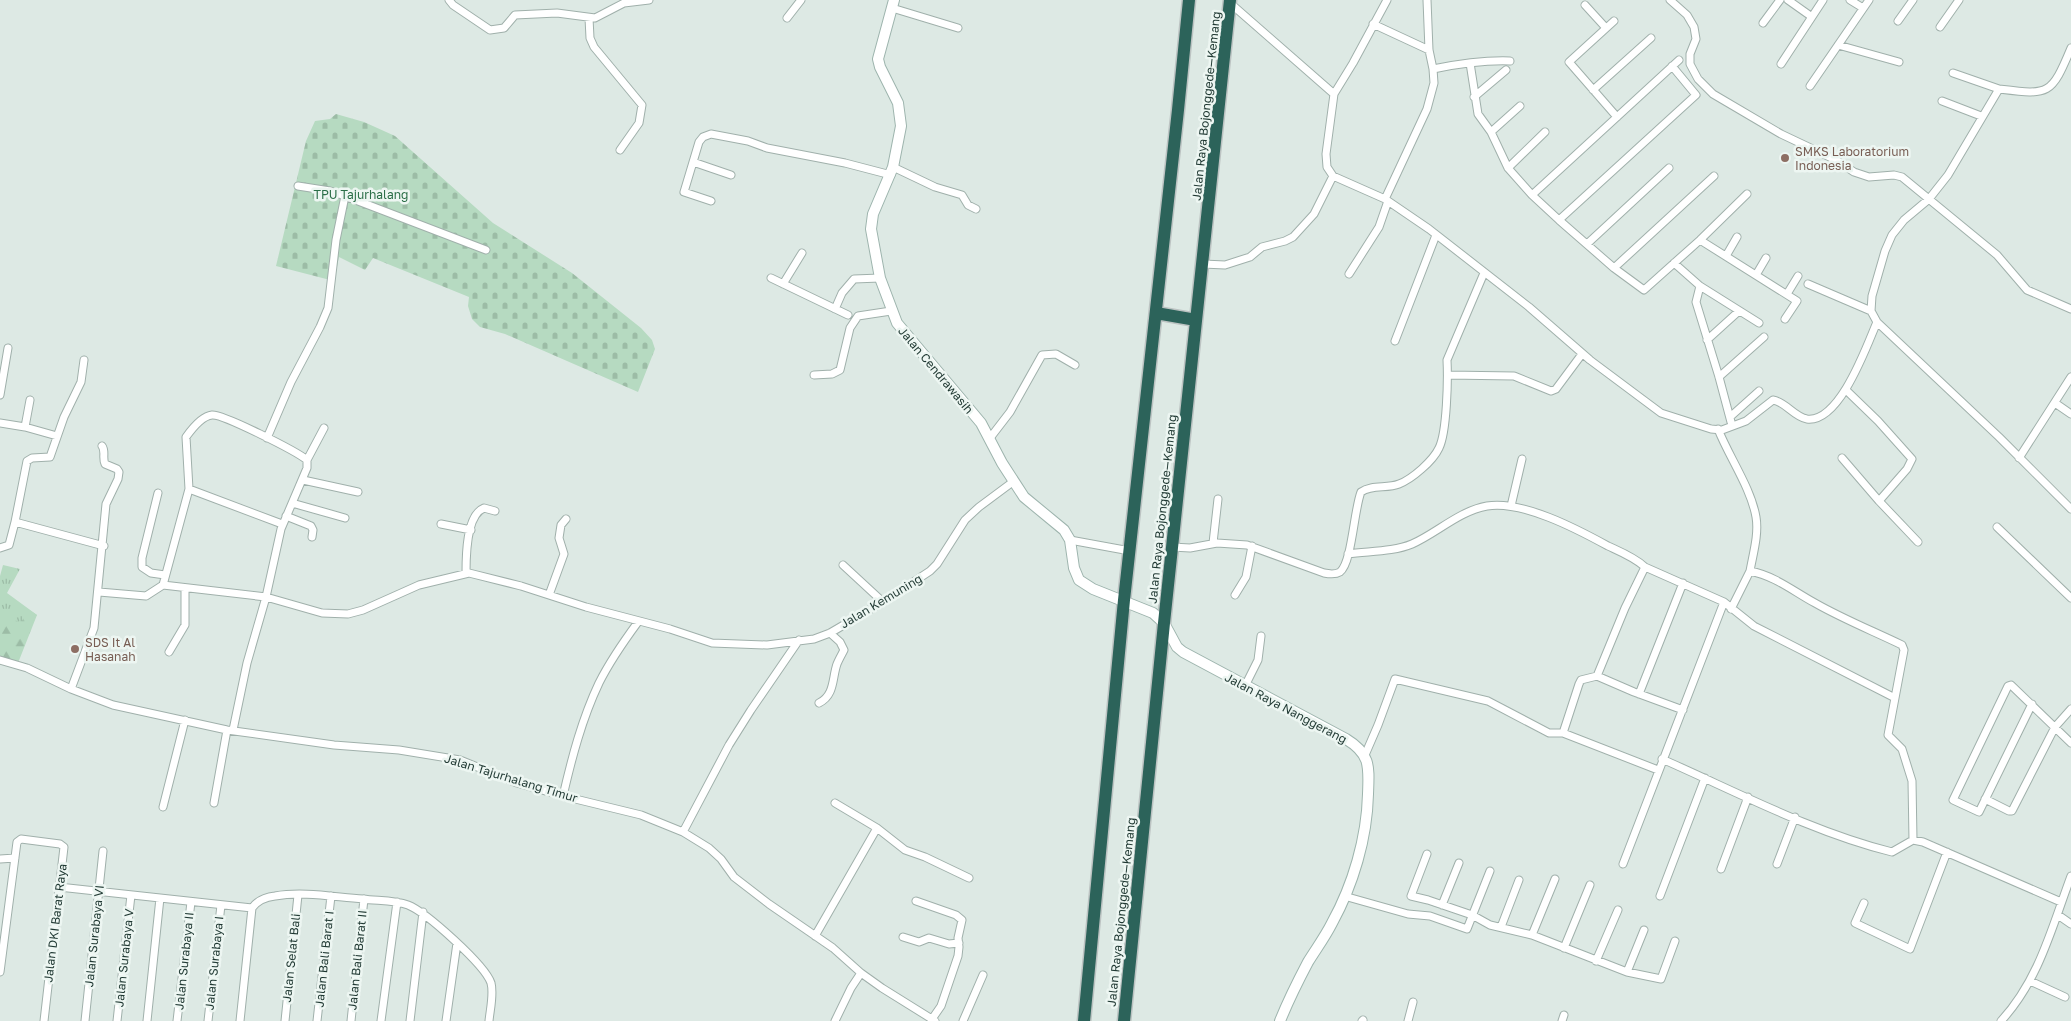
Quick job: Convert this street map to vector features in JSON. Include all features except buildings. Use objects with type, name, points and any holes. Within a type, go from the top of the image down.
[{"type":"highway","points":[[1084,1021],[1124,600],[1188,0]]},
{"type":"highway","name":"Jalan Raya Bojonggede—Kemang","points":[[1124,1021],[1230,1]]},
{"type":"highway","points":[[1156,313],[1196,320]]},
{"type":"street","points":[[449,0],[452,5],[490,30],[504,28],[515,16],[519,15],[557,13],[589,18],[600,16],[611,8],[624,3],[649,0]]},
{"type":"street","points":[[787,18],[801,0]]},
{"type":"street","points":[[1387,0],[1334,94],[1326,154],[1328,168],[1333,176],[1387,200],[1436,235],[1529,308],[1582,354],[1654,409],[1667,416],[1718,429],[1726,429],[1746,420],[1773,400],[1780,401],[1802,418],[1812,419],[1825,413],[1846,390],[1857,370],[1877,322]]},
{"type":"street","points":[[1349,274],[1379,228],[1387,200],[1427,109],[1434,83],[1429,50],[1427,0]]},
{"type":"street","points":[[1670,0],[1687,16],[1694,27],[1696,39],[1690,54],[1690,64],[1698,79],[1713,94],[1781,134],[1836,160],[1854,172],[1869,177],[1900,176],[1997,254],[2028,290],[2071,309]]},
{"type":"street","points":[[1763,23],[1780,0]]},
{"type":"street","points":[[1788,0],[1812,17]]},
{"type":"street","points":[[1781,64],[1823,0]]},
{"type":"street","points":[[1850,0],[1863,8]]},
{"type":"street","points":[[1810,86],[1869,0]]},
{"type":"street","points":[[1898,21],[1913,0]]},
{"type":"street","points":[[1940,27],[1959,0]]},
{"type":"street","points":[[1230,1],[1334,94]]},
{"type":"street","points":[[893,4],[958,28]]},
{"type":"street","name":"Jalan Cendrawasih","points":[[893,4],[878,58],[880,67],[898,103],[901,118],[900,140],[892,171],[871,220],[880,278],[891,311],[903,332],[981,423],[1024,496],[1055,520],[1064,530],[1070,540],[1074,568],[1079,580],[1093,589],[1124,600]]},
{"type":"street","points":[[1585,5],[1606,28]]},
{"type":"street","points":[[589,18],[590,38],[594,47],[642,105],[639,122],[620,150]]},
{"type":"street","points":[[1614,21],[1568,62],[1617,117]]},
{"type":"street","points":[[1373,24],[1429,50]]},
{"type":"street","points":[[1593,90],[1651,38]]},
{"type":"street","points":[[1838,45],[1899,62]]},
{"type":"street","points":[[1953,72],[1999,89],[2031,93],[2041,92],[2048,89],[2055,80],[2071,48]]},
{"type":"street","points":[[1532,195],[1679,60]]},
{"type":"street","points":[[1432,69],[1470,63],[1510,61]]},
{"type":"street","points":[[1470,63],[1478,114],[1491,132],[1508,168],[1558,220],[1614,268],[1644,290],[1700,240],[1747,194]]},
{"type":"street","points":[[1558,220],[1696,95],[1672,66]]},
{"type":"street","points":[[1474,97],[1506,70]]},
{"type":"street","points":[[1999,89],[1981,116],[1948,174],[1929,199],[1904,220],[1892,235],[1884,251],[1872,296],[1871,311],[1877,322],[2071,509]]},
{"type":"street","points":[[1942,101],[1981,116]]},
{"type":"street","points":[[1491,132],[1520,106]]},
{"type":"street","points":[[1508,168],[1544,132]]},
{"type":"street","points":[[711,201],[684,192],[698,142],[703,136],[711,134],[748,141],[767,148],[892,171],[935,187],[962,194],[968,205],[976,209]]},
{"type":"street","points":[[693,162],[731,174]]},
{"type":"street","points":[[1587,244],[1669,168]]},
{"type":"street","points":[[1204,264],[1225,265],[1250,257],[1262,247],[1293,237],[1314,214],[1333,176]]},
{"type":"street","points":[[1614,268],[1714,176]]},
{"type":"street","points":[[298,186],[330,191],[345,196],[486,250]]},
{"type":"street","points":[[267,438],[291,382],[328,308],[334,272],[336,240],[345,196]]},
{"type":"street","points":[[1395,341],[1436,235]]},
{"type":"street","points":[[1726,256],[1737,237]]},
{"type":"street","points":[[1700,240],[1797,301],[1785,319]]},
{"type":"street","points":[[783,284],[802,253]]},
{"type":"street","points":[[1756,275],[1766,258]]},
{"type":"street","points":[[1674,264],[1700,286],[1759,323]]},
{"type":"street","points":[[1172,547],[1190,548],[1213,543],[1252,546],[1324,573],[1333,574],[1340,572],[1348,554],[1361,492],[1398,485],[1409,479],[1438,450],[1442,437],[1448,375],[1447,360],[1484,273]]},
{"type":"street","points":[[1787,294],[1798,276]]},
{"type":"street","points":[[771,278],[848,315]]},
{"type":"street","points":[[835,309],[842,293],[854,279],[880,278]]},
{"type":"street","points":[[1808,284],[1871,311]]},
{"type":"street","points":[[1700,286],[1696,302],[1720,377],[1730,420],[1759,392]]},
{"type":"street","points":[[814,375],[832,374],[840,370],[850,328],[858,316],[891,311]]},
{"type":"street","points":[[1707,340],[1739,311]]},
{"type":"street","points":[[1720,377],[1764,337]]},
{"type":"street","points":[[0,395],[8,348]]},
{"type":"street","points":[[990,438],[1002,425],[1016,403],[1042,355],[1048,353],[1056,354],[1075,365]]},
{"type":"street","points":[[1448,375],[1514,376],[1551,391],[1556,389],[1582,354]]},
{"type":"street","points":[[0,548],[9,545],[27,461],[32,458],[50,457],[57,436],[81,382],[84,360]]},
{"type":"street","points":[[2019,458],[2071,377]]},
{"type":"street","points":[[1846,390],[1878,421],[1912,459],[1907,469],[1879,502]]},
{"type":"street","points":[[25,427],[30,400]]},
{"type":"street","points":[[2055,403],[2071,414]]},
{"type":"street","points":[[163,585],[189,488],[186,438],[205,418],[216,416],[267,438],[307,460]]},
{"type":"street","points":[[0,423],[25,427],[57,436]]},
{"type":"street","points":[[214,803],[230,730],[266,597],[282,524],[303,480],[307,468],[307,460],[324,428]]},
{"type":"street","points":[[1718,429],[1728,454],[1741,476],[1756,516],[1756,538],[1750,571],[1731,610]]},
{"type":"street","points":[[71,689],[94,628],[104,546],[106,504],[119,472],[116,468],[104,464],[104,449],[102,446]]},
{"type":"street","points":[[1842,458],[1879,502],[1918,542]]},
{"type":"street","points":[[1511,506],[1522,459]]},
{"type":"street","points":[[303,480],[358,492]]},
{"type":"street","name":"Jalan Kemuning","points":[[466,573],[488,577],[712,643],[767,645],[814,639],[830,633],[883,602],[930,571],[937,564],[965,520],[1014,481]]},
{"type":"street","points":[[189,488],[282,524]]},
{"type":"street","points":[[158,493],[142,558],[142,568],[151,573],[165,575]]},
{"type":"street","points":[[1213,543],[1218,499]]},
{"type":"street","points":[[292,503],[345,518]]},
{"type":"street","points":[[1348,554],[1406,546],[1471,510],[1487,506],[1511,506],[1581,531],[1635,559],[1645,567],[1724,602],[1731,610],[1754,626],[1895,698]]},
{"type":"street","points":[[99,592],[146,596],[163,585],[266,597],[322,612],[348,614],[363,610],[419,585],[466,573],[466,552],[474,518],[479,510],[484,508],[495,511]]},
{"type":"street","points":[[286,516],[311,526],[312,537]]},
{"type":"street","points":[[549,595],[564,554],[559,538],[561,525],[566,519]]},
{"type":"street","points":[[15,522],[104,546]]},
{"type":"street","points":[[441,524],[471,530]]},
{"type":"street","points":[[1997,527],[2071,598]]},
{"type":"street","points":[[1070,540],[1130,551]]},
{"type":"street","points":[[1235,595],[1246,577],[1252,546]]},
{"type":"street","points":[[843,565],[883,602]]},
{"type":"street","points":[[1597,676],[1625,608],[1645,567]]},
{"type":"street","points":[[1750,571],[1771,576],[1816,604],[1902,645],[1904,650],[1888,735],[1902,749],[1912,781],[1913,840]]},
{"type":"street","points":[[1639,694],[1683,584]]},
{"type":"street","points":[[170,652],[185,625],[185,588]]},
{"type":"street","name":"Jalan Raya Nanggerang","points":[[1124,600],[1153,613],[1164,623],[1177,647],[1183,652],[1346,739],[1361,749],[1365,755]]},
{"type":"street","points":[[1623,864],[1724,602]]},
{"type":"street","points":[[563,796],[577,740],[594,694],[617,651],[638,622]]},
{"type":"street","points":[[819,703],[825,700],[832,688],[836,665],[844,650],[840,642],[830,633]]},
{"type":"street","points":[[1245,686],[1258,660],[1261,636]]},
{"type":"street","points":[[683,832],[729,745],[799,640]]},
{"type":"street","name":"Jalan Tajurhalang Timur","points":[[0,660],[27,668],[71,689],[113,705],[230,730],[317,743],[399,750],[460,760],[517,782],[563,796],[642,815],[683,832],[709,848],[721,859],[734,877],[748,888],[833,948],[861,973],[934,1020]]},
{"type":"street","points":[[1563,733],[1581,680],[1597,676],[1683,710]]},
{"type":"street","points":[[1280,1021],[1309,960],[1332,923],[1353,871],[1364,831],[1368,782],[1365,755],[1395,679],[1488,701],[1549,733],[1563,733],[1658,770]]},
{"type":"street","points":[[2032,704],[1980,810],[1975,812],[1954,802],[1952,797],[2005,689],[2011,685],[2032,704],[2071,744]]},
{"type":"street","points":[[1985,799],[2008,811],[2012,811],[2054,726],[2071,709]]},
{"type":"street","points":[[163,807],[184,720]]},
{"type":"street","points":[[1662,759],[1862,844],[1892,852],[1913,840],[1922,842],[2061,902]]},
{"type":"street","points":[[1660,896],[1705,778]]},
{"type":"street","points":[[1721,869],[1748,797]]},
{"type":"street","points":[[836,803],[877,828],[906,850],[968,878]]},
{"type":"street","points":[[1777,864],[1795,817]]},
{"type":"street","points":[[814,936],[877,828]]},
{"type":"street","name":"Jalan DKI Barat Raya","points":[[15,858],[19,840],[60,844],[64,847],[44,1021]]},
{"type":"street","name":"Jalan Surabaya VI","points":[[85,1021],[103,852]]},
{"type":"street","points":[[1864,903],[1855,923],[1910,949],[1947,852]]},
{"type":"street","points":[[1427,854],[1410,896],[1442,905],[1490,925],[1532,935],[1627,972],[1661,979],[1676,941]]},
{"type":"street","points":[[0,859],[15,858],[0,972]]},
{"type":"street","points":[[1442,905],[1459,863]]},
{"type":"street","points":[[1344,896],[1408,914],[1430,916],[1467,929],[1490,871]]},
{"type":"street","points":[[2001,1021],[2014,1007],[2030,981],[2052,933],[2071,876]]},
{"type":"street","points":[[1532,935],[1555,879]]},
{"type":"street","points":[[1501,927],[1519,880]]},
{"type":"street","points":[[1564,948],[1590,885]]},
{"type":"street","points":[[59,887],[252,908]]},
{"type":"street","name":"Jalan Surabaya V","points":[[117,1021],[131,895]]},
{"type":"street","points":[[240,1021],[252,908],[258,902],[269,897],[298,895],[397,902],[423,912],[457,943],[490,980],[489,1021]]},
{"type":"street","name":"Jalan Selat Bali","points":[[285,1021],[298,895]]},
{"type":"street","name":"Jalan Bali Barat I","points":[[317,1021],[331,896]]},
{"type":"street","points":[[147,1021],[160,898]]},
{"type":"street","name":"Jalan Bali Barat II","points":[[351,1021],[364,899]]},
{"type":"street","points":[[916,901],[961,918],[958,956],[941,1006],[934,1020]]},
{"type":"street","name":"Jalan Surabaya II","points":[[177,1021],[191,902]]},
{"type":"street","points":[[381,1021],[397,902]]},
{"type":"street","name":"Jalan Surabaya I","points":[[208,1021],[221,905]]},
{"type":"street","points":[[1596,961],[1618,910]]},
{"type":"street","points":[[410,1021],[423,912]]},
{"type":"street","points":[[2058,915],[2071,924]]},
{"type":"street","points":[[1627,972],[1644,930]]},
{"type":"street","points":[[903,937],[919,942],[929,938],[949,944],[959,943]]},
{"type":"street","points":[[446,1021],[457,943]]},
{"type":"street","points":[[835,1021],[848,992],[861,973]]},
{"type":"street","points":[[963,1021],[983,975]]},
{"type":"street","points":[[2030,981],[2065,997]]},
{"type":"street","points":[[1408,1021],[1413,1002]]},
{"type":"green space","name":"TPU Tajurhalang","points":[[336,114],[364,122],[395,136],[493,223],[572,273],[641,328],[652,340],[655,349],[638,392],[505,334],[480,327],[472,319],[468,306],[469,297],[373,258],[365,270],[339,257],[334,281],[276,266],[306,141],[315,121],[330,119]]},
{"type":"green space","points":[[3,565],[20,569],[7,593],[37,615],[0,658],[0,576]]},
{"type":"green space","points":[[28,609],[37,615],[18,663],[0,658],[0,613],[21,623]]},
{"type":"place","name":"SMKS Laboratorium Indonesia","points":[[1785,158]]},
{"type":"place","name":"SDS It Al Hasanah","points":[[75,649]]}]
